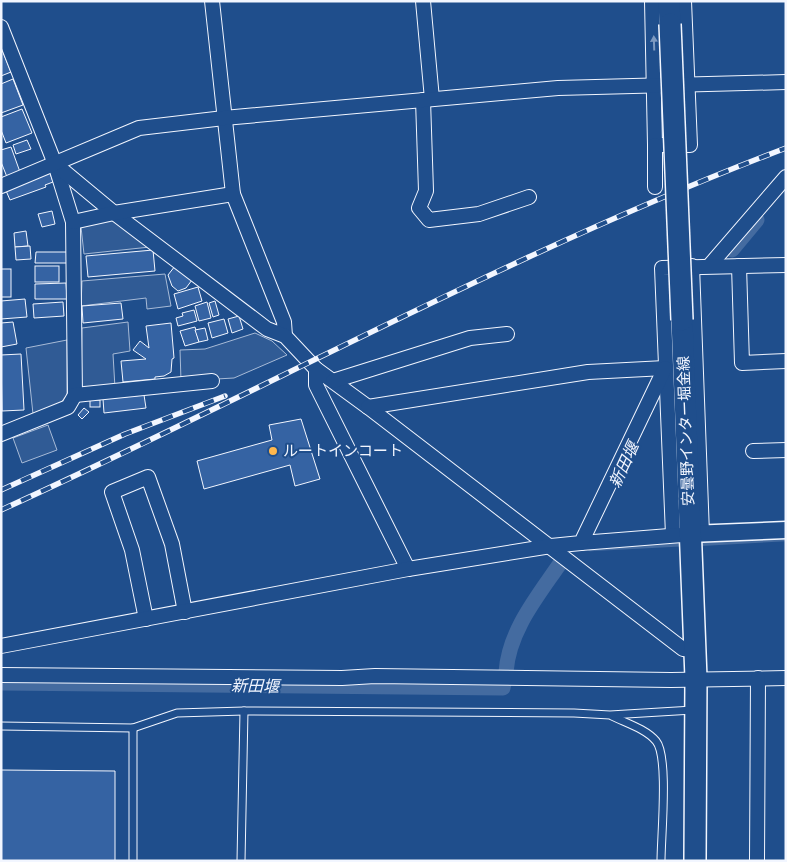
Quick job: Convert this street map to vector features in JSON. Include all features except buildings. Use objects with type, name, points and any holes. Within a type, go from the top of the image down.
[{"type":"main road","name":"安曇野インター堀金線","points":[[669,1],[696,678],[695,861]]},
{"type":"street","points":[[212,1],[232,194],[284,322],[284,336]]},
{"type":"street","points":[[423,1],[428,100],[426,191],[419,208],[428,220],[479,214],[529,197]]},
{"type":"street","points":[[652,1],[655,84],[655,187]]},
{"type":"street","points":[[655,145],[690,145],[684,1]]},
{"type":"street","points":[[1,27],[54,164],[73,222],[75,395],[68,406],[1,434]]},
{"type":"street","points":[[1,186],[139,128],[224,118],[558,88],[786,82]]},
{"type":"street","points":[[54,164],[114,213],[267,329],[284,336],[316,369],[683,648],[695,650]]},
{"type":"street","points":[[710,265],[786,177]]},
{"type":"street","points":[[73,222],[114,213],[232,194]]},
{"type":"street","points":[[689,535],[664,368],[662,268],[710,265],[786,265]]},
{"type":"street","points":[[689,535],[692,266]]},
{"type":"street","points":[[739,266],[742,363],[786,361]]},
{"type":"street","points":[[333,381],[470,338],[508,334]]},
{"type":"street","points":[[368,407],[588,372],[664,368]]},
{"type":"street","points":[[581,544],[664,368]]},
{"type":"street","points":[[316,369],[316,385],[408,569]]},
{"type":"street","points":[[75,395],[212,381]]},
{"type":"street","points":[[753,451],[786,450]]},
{"type":"street","points":[[146,619],[132,550],[112,492],[148,477],[172,544],[185,612]]},
{"type":"street","points":[[1,646],[408,569],[551,546],[689,535],[786,530]]},
{"type":"street","points":[[1,674],[671,680],[696,678],[786,678]]},
{"type":"street","points":[[757,861],[758,678]]},
{"type":"lane","points":[[1,726],[134,728],[177,713],[244,711],[574,713],[610,715],[696,710]]},
{"type":"lane","points":[[241,861],[244,711]]},
{"type":"lane","points":[[610,715],[641,730],[656,742],[663,759],[661,861]]},
{"type":"lane","points":[[133,861],[134,728]]},
{"type":"shaded area","points":[[111,219],[150,247],[84,254],[81,227]]},
{"type":"shaded area","points":[[165,274],[171,306],[147,309],[146,298],[81,306],[82,281]]},
{"type":"shaded area","points":[[128,322],[130,351],[113,354],[115,388],[81,390],[82,328]]},
{"type":"shaded area","points":[[255,333],[272,341],[287,355],[234,378],[181,381],[180,350],[205,349]]},
{"type":"shaded area","points":[[67,340],[67,395],[58,406],[33,414],[26,348]]},
{"type":"shaded area","points":[[48,425],[57,450],[22,463],[13,438]]},
{"type":"waterway","name":"新田堰","points":[[732,250],[757,220]]},
{"type":"waterway","points":[[697,544],[786,539]]},
{"type":"waterway","points":[[590,549],[685,544]]},
{"type":"waterway","name":"新田堰","points":[[506,672],[508,657],[519,628],[534,601],[561,562]]},
{"type":"waterway","name":"新田堰","points":[[1,683],[503,688],[504,683]]},
{"type":"railway","points":[[1,510],[196,418],[488,276],[685,188],[786,148]]},
{"type":"railway","points":[[1,490],[125,434],[225,396]]},
{"type":"place","name":"ルートインコート","points":[[273,451]]}]
